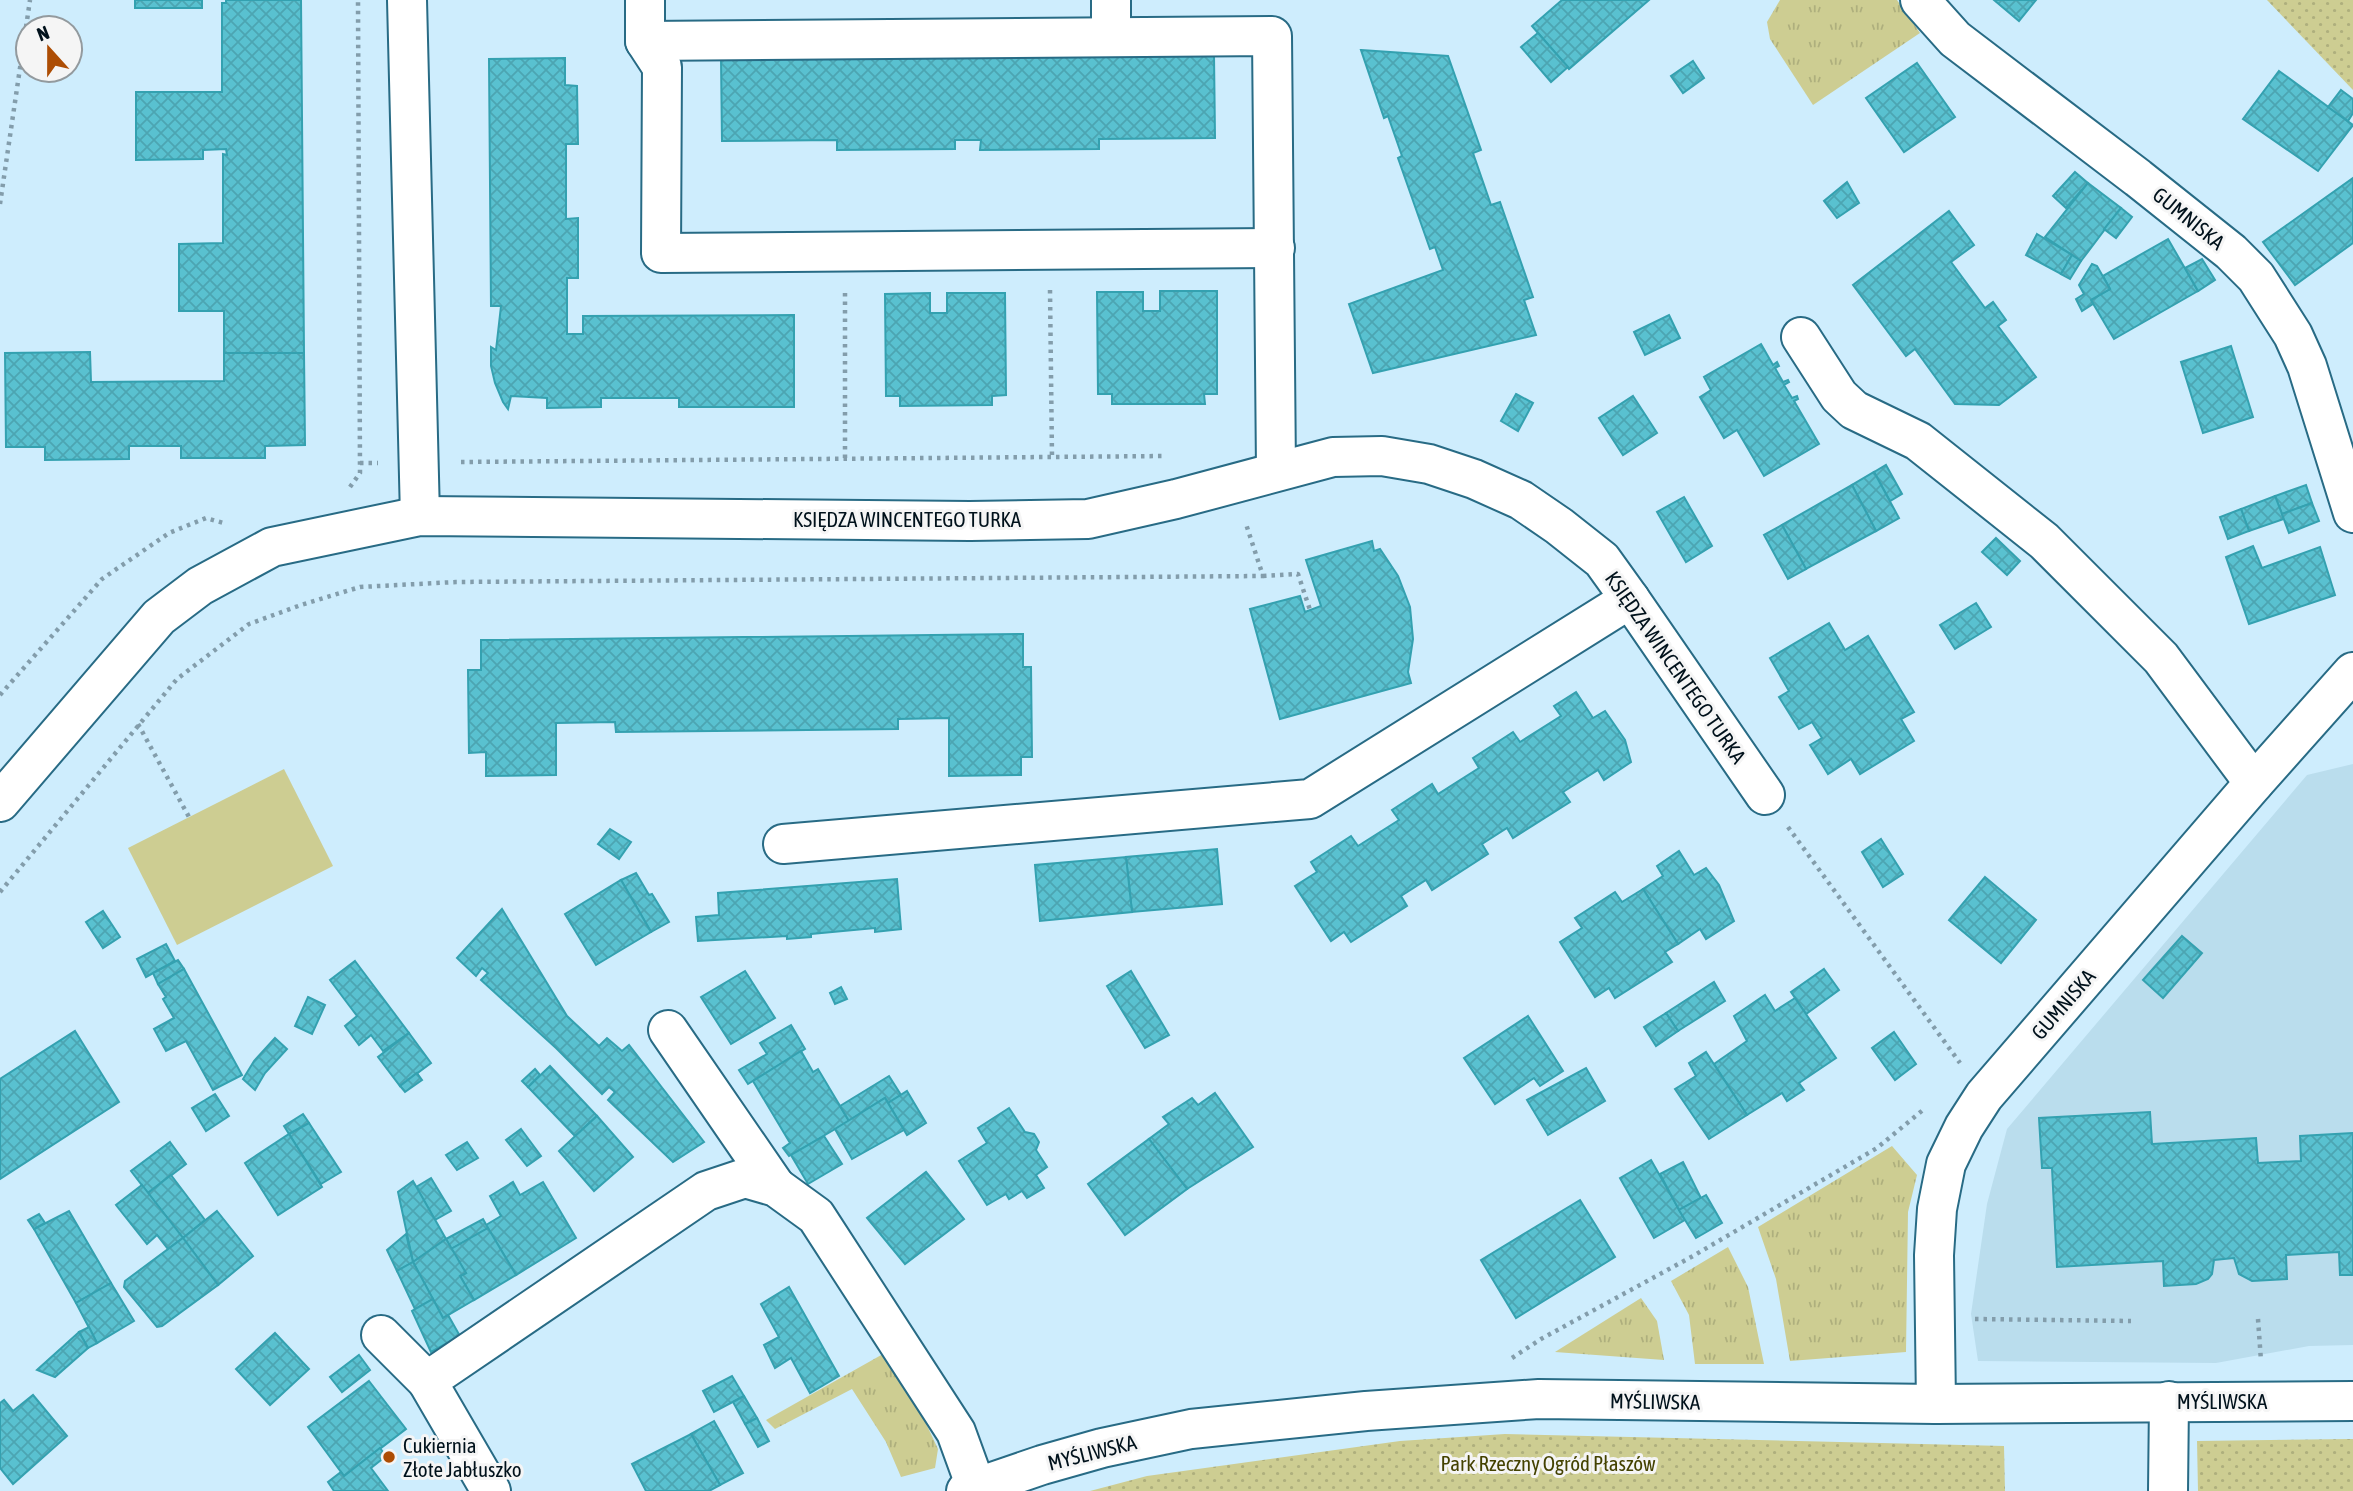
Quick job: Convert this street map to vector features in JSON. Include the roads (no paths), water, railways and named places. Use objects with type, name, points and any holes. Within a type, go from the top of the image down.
[{"type":"street","points":[[407,0],[420,516]]},
{"type":"street","points":[[645,0],[645,41],[662,67],[662,253],[1275,248]]},
{"type":"street","name":"GUMNISKA","points":[[1920,0],[1955,39],[2138,178],[2231,252],[2256,277],[2293,335],[2307,366],[2353,513]]},
{"type":"street","points":[[645,41],[1111,19],[1272,36],[1276,471]]},
{"type":"street","points":[[1801,337],[1839,396],[1854,410],[1918,441],[2044,541],[2161,658],[2254,783]]},
{"type":"street","name":"KSIĘDZA WINCENTEGO TURKA","points":[[0,803],[159,617],[200,586],[272,547],[420,516],[1088,519],[1176,499],[1332,457],[1382,456],[1429,464],[1474,479],[1521,500],[1602,560],[1765,795]]},
{"type":"street","points":[[783,844],[1310,799],[1630,598]]},
{"type":"street","name":"GUMNISKA","points":[[1936,1404],[1934,1255],[1937,1209],[1946,1164],[1964,1127],[1984,1096],[2353,672]]},
{"type":"street","points":[[668,1030],[776,1187],[816,1216],[956,1432],[971,1489]]},
{"type":"street","points":[[427,1381],[706,1191],[745,1178],[776,1187]]},
{"type":"street","points":[[381,1335],[427,1381],[491,1491]]},
{"type":"street","name":"MYŚLIWSKA","points":[[971,1489],[1102,1448],[1191,1429],[1366,1411],[1539,1399],[1936,1404],[2353,1401]]},
{"type":"street","points":[[2168,1491],[2169,1401]]},
{"type":"place","name":"Cukiernia Złote Jabłuszko","points":[[389,1457]]},
{"type":"park label","name":"Park Rzeczny Ogród Płaszów","points":[[1548,1463]]}]
